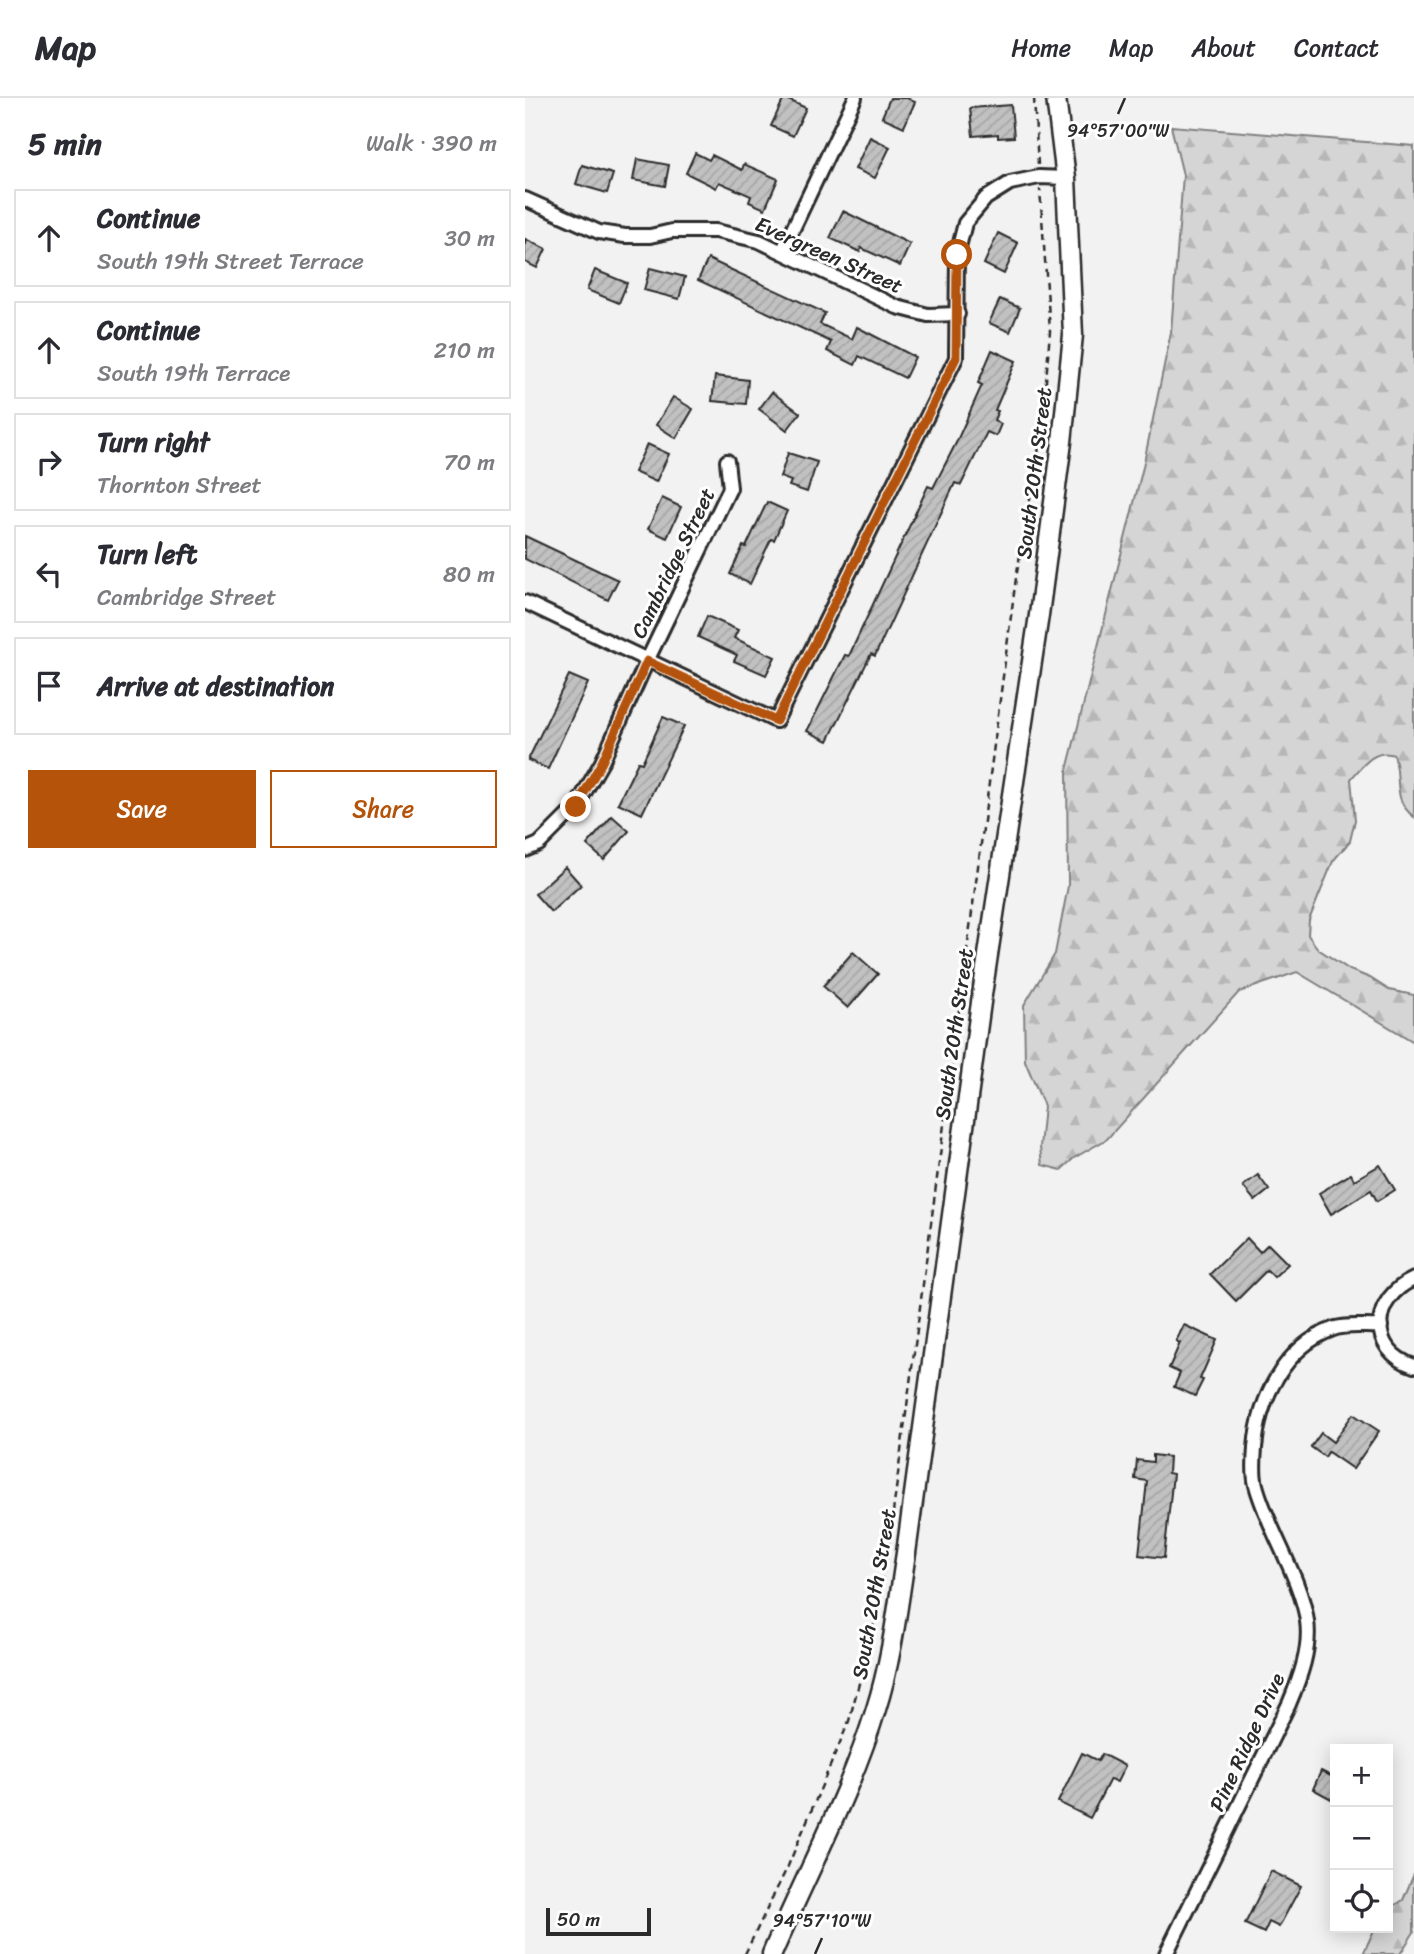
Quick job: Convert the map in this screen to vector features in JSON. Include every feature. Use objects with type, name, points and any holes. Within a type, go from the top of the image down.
[{"type":"main road","name":"South 20th Street","points":[[772,1954],[792,1906],[843,1802],[877,1708],[892,1643],[1062,442],[1073,335],[1066,178],[1056,98]]},
{"type":"street","points":[[782,252],[855,98]]},
{"type":"street","points":[[525,602],[776,721],[956,358],[957,255],[965,223],[986,198],[1010,183],[1039,177],[1066,178]]},
{"type":"street","name":"Evergreen Street","points":[[525,199],[599,232],[650,236],[672,231],[716,231],[759,241],[897,307],[928,315],[958,314]]},
{"type":"street","name":"Cambridge Street","points":[[525,850],[539,844],[576,807],[602,762],[730,488],[727,461]]},
{"type":"street","points":[[1414,1279],[1391,1294],[1384,1306],[1381,1326],[1386,1345],[1394,1356],[1414,1366]]},
{"type":"street","name":"Pine Ridge Drive","points":[[1166,1954],[1289,1704],[1299,1680],[1305,1654],[1307,1621],[1298,1590],[1266,1518],[1255,1482],[1255,1452],[1260,1416],[1275,1381],[1286,1364],[1305,1344],[1335,1328],[1381,1326]]},
{"type":"path","points":[[745,1954],[788,1866],[849,1721],[870,1643],[888,1550],[1014,592],[1042,430],[1050,331],[1034,98]]},
{"type":"green space","points":[[1171,126],[1414,146],[1414,817],[1402,803],[1394,755],[1387,753],[1375,756],[1360,768],[1351,779],[1355,820],[1350,841],[1333,861],[1309,920],[1308,935],[1318,949],[1350,970],[1389,990],[1414,995],[1414,1042],[1297,972],[1239,992],[1107,1139],[1074,1158],[1061,1170],[1042,1165],[1040,1147],[1044,1106],[1025,1061],[1024,1005],[1055,954],[1068,886],[1067,770],[1143,467],[1171,332],[1183,175]]},
{"type":"green space","points":[[1414,1874],[1414,1932],[1400,1954],[1363,1954],[1373,1933],[1393,1933],[1393,1907],[1403,1900]]},
{"type":"building","points":[[784,98],[806,108],[793,136],[771,126]]},
{"type":"building","points":[[890,98],[907,98],[915,102],[904,127],[882,117]]},
{"type":"building","points":[[1011,105],[1014,137],[998,138],[998,134],[973,136],[970,108]]},
{"type":"building","points":[[870,137],[890,147],[875,178],[855,169]]},
{"type":"building","points":[[695,153],[709,160],[712,155],[742,170],[744,164],[778,179],[765,209],[749,202],[751,196],[719,182],[716,188],[686,173]]},
{"type":"building","points":[[637,159],[669,165],[665,186],[633,180]]},
{"type":"building","points":[[582,165],[613,174],[607,193],[576,184]]},
{"type":"building","points":[[843,211],[910,244],[900,266],[861,248],[860,252],[830,238]]},
{"type":"building","points":[[998,233],[1018,243],[1004,274],[984,264]]},
{"type":"building","points":[[525,239],[546,249],[537,268],[525,262]]},
{"type":"building","points":[[708,259],[825,313],[820,324],[852,339],[857,327],[915,357],[905,378],[859,356],[855,365],[827,351],[831,342],[698,280]]},
{"type":"building","points":[[650,268],[685,277],[679,299],[644,290]]},
{"type":"building","points":[[595,270],[627,283],[619,303],[587,290]]},
{"type":"building","points":[[1000,299],[1020,308],[1010,332],[989,323]]},
{"type":"building","points":[[992,350],[1016,361],[995,410],[998,411],[994,420],[1001,424],[996,436],[987,432],[961,485],[955,483],[875,656],[871,654],[828,741],[807,731],[845,655],[849,656],[928,486],[933,488],[956,443],[982,385],[978,383]]},
{"type":"building","points":[[715,376],[748,380],[746,404],[712,401]]},
{"type":"building","points":[[772,392],[800,413],[787,430],[759,409]]},
{"type":"building","points":[[673,397],[693,409],[676,438],[656,425]]},
{"type":"building","points":[[647,444],[669,454],[656,482],[634,472]]},
{"type":"building","points":[[788,453],[817,462],[807,492],[789,486],[791,481],[780,477]]},
{"type":"building","points":[[662,498],[681,507],[667,538],[648,529]]},
{"type":"building","points":[[767,502],[787,511],[750,584],[730,574]]},
{"type":"building","points":[[525,536],[618,580],[608,600],[525,559]]},
{"type":"building","points":[[707,616],[738,630],[734,638],[775,657],[766,675],[734,661],[737,655],[698,637]]},
{"type":"building","points":[[569,675],[588,683],[548,769],[528,760]]},
{"type":"building","points":[[663,717],[684,726],[642,814],[618,803],[638,762],[642,763]]},
{"type":"building","points":[[612,816],[629,831],[604,860],[587,845]]},
{"type":"building","points":[[565,867],[581,885],[551,912],[535,894]]},
{"type":"building","points":[[853,952],[878,974],[848,1008],[823,986]]},
{"type":"building","points":[[1380,1165],[1395,1190],[1377,1201],[1371,1190],[1331,1214],[1319,1193],[1351,1174],[1354,1180]]},
{"type":"building","points":[[1258,1175],[1269,1190],[1255,1201],[1243,1186]]},
{"type":"building","points":[[1247,1238],[1260,1252],[1268,1244],[1288,1264],[1274,1277],[1267,1270],[1236,1301],[1210,1274]]},
{"type":"building","points":[[1184,1325],[1217,1340],[1195,1396],[1174,1387],[1180,1373],[1169,1368],[1180,1343],[1176,1341]]},
{"type":"building","points":[[1353,1414],[1379,1431],[1353,1469],[1328,1452],[1325,1457],[1311,1447],[1321,1433],[1333,1442]]},
{"type":"building","points":[[1153,1455],[1169,1457],[1168,1473],[1173,1474],[1164,1558],[1139,1555],[1147,1481],[1135,1479],[1137,1460],[1153,1462]]},
{"type":"building","points":[[1082,1753],[1098,1761],[1102,1754],[1125,1766],[1117,1782],[1110,1779],[1090,1818],[1058,1802]]},
{"type":"building","points":[[1321,1771],[1330,1776],[1330,1798],[1313,1789]]},
{"type":"building","points":[[1271,1871],[1301,1886],[1279,1927],[1269,1922],[1264,1933],[1245,1924]]},
{"type":"route","points":[[576,807],[602,762],[647,661],[776,721],[956,358],[957,255]]}]
